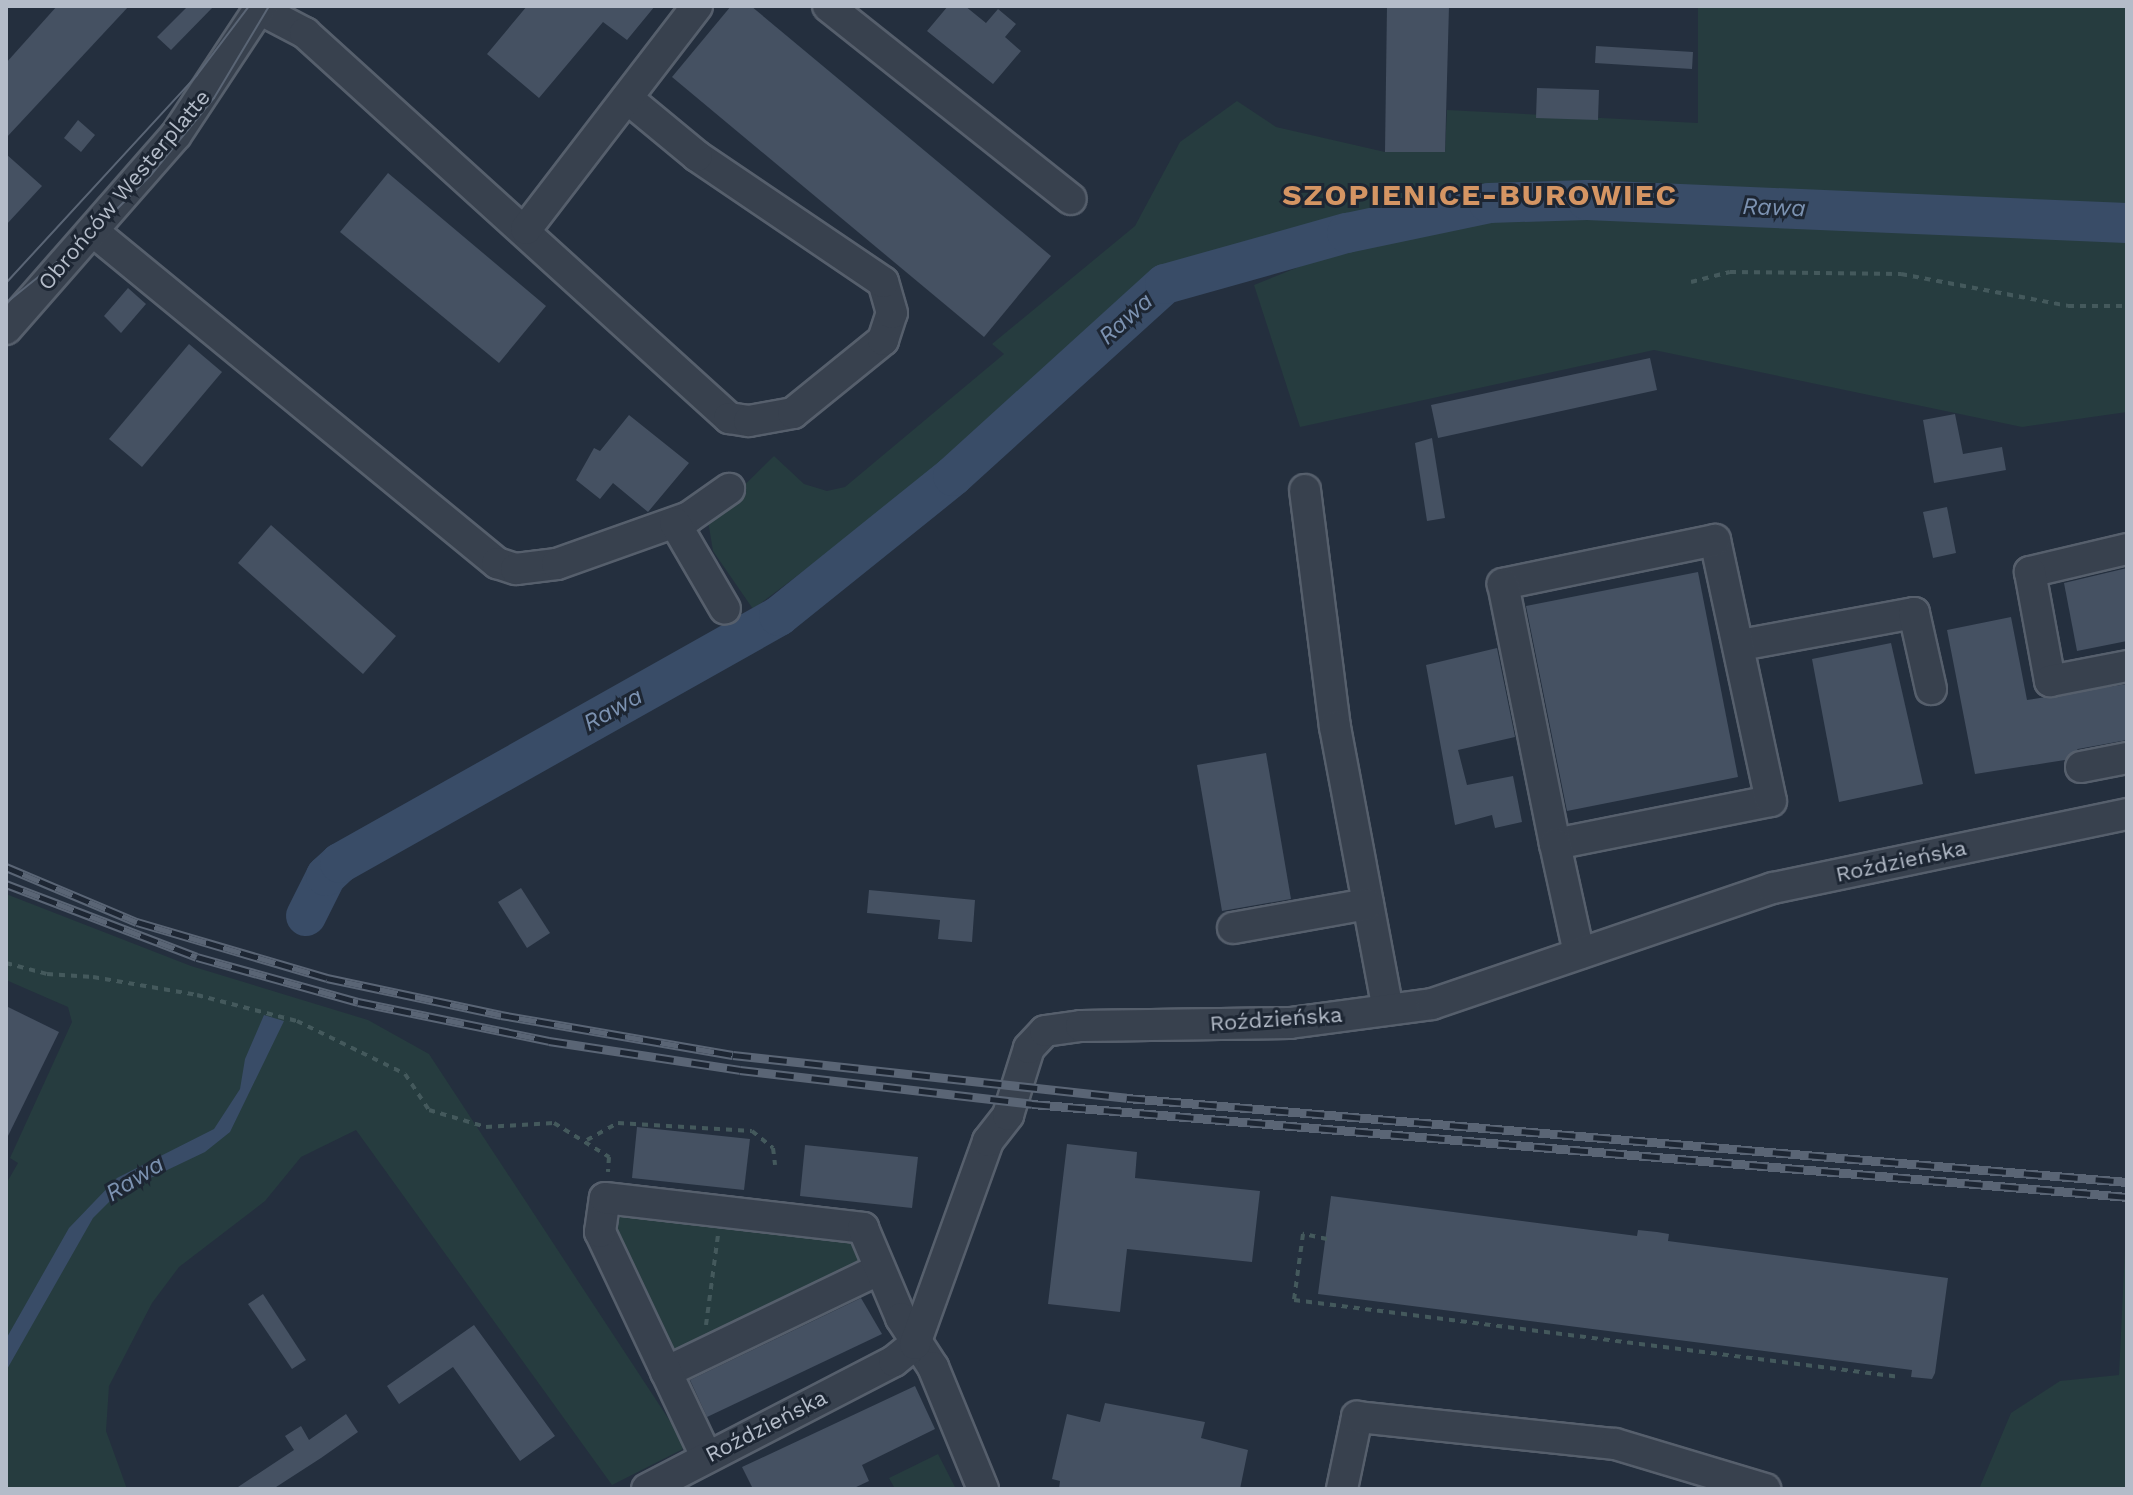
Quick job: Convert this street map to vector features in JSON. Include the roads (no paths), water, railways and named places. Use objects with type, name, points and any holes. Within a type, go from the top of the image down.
[{"type":"street","points":[[526,229],[697,6]]},
{"type":"street","points":[[828,6],[1071,199]]},
{"type":"street","points":[[260,7],[305,33],[526,229],[729,418],[749,421],[793,413],[883,340],[892,313],[883,282],[697,156],[627,98]]},
{"type":"street","name":"Obrońców Westerplatte","points":[[6,329],[94,232],[200,104],[260,7]]},
{"type":"street","points":[[94,232],[497,563],[516,569],[557,564],[675,523],[729,489]]},
{"type":"street","points":[[1305,490],[1335,727],[1388,1009]]},
{"type":"street","points":[[675,523],[725,609]]},
{"type":"street","points":[[1555,844],[1771,801],[1741,645],[1715,540],[1503,584],[1555,844],[1579,953]]},
{"type":"street","points":[[2127,549],[2030,572],[2050,681],[2127,666]]},
{"type":"street","points":[[1741,645],[1914,613],[1931,689]]},
{"type":"street","points":[[2081,767],[2127,758]]},
{"type":"street","name":"Roździeńska","points":[[647,1489],[894,1361],[915,1344],[988,1141],[1008,1115],[1029,1048],[1045,1031],[1081,1026],[1290,1023],[1432,1004],[1773,888],[2127,814]]},
{"type":"street","points":[[1233,928],[1368,904]]},
{"type":"street","points":[[706,1456],[600,1232],[605,1198],[863,1228],[915,1344],[933,1367],[983,1489]]},
{"type":"street","points":[[666,1372],[880,1269]]},
{"type":"street","points":[[1342,1489],[1357,1417],[1615,1444],[1765,1489]]},
{"type":"water","points":[[264,1015],[284,1021],[230,1132],[205,1152],[117,1194],[93,1218],[6,1371],[6,1339],[69,1228],[117,1178],[214,1129],[240,1089],[245,1059]]},
{"type":"waterway","name":"Rawa","points":[[306,916],[326,876],[340,863],[779,616],[953,476],[1165,284],[1347,233],[1489,203],[1587,200],[2127,223]]},
{"type":"tram line","points":[[6,283],[197,75],[249,6]]},
{"type":"tram line","points":[[6,303],[94,232],[150,176],[214,98],[269,6]]},
{"type":"railway","points":[[6,867],[137,922],[327,978],[501,1015],[733,1055],[1127,1098],[2127,1182]]},
{"type":"railway","points":[[6,884],[197,957],[358,1002],[549,1041],[740,1070],[1032,1104],[2127,1197]]},
{"type":"district","name":"SZOPIENICE-BUROWIEC","points":[[1480,195]]}]
